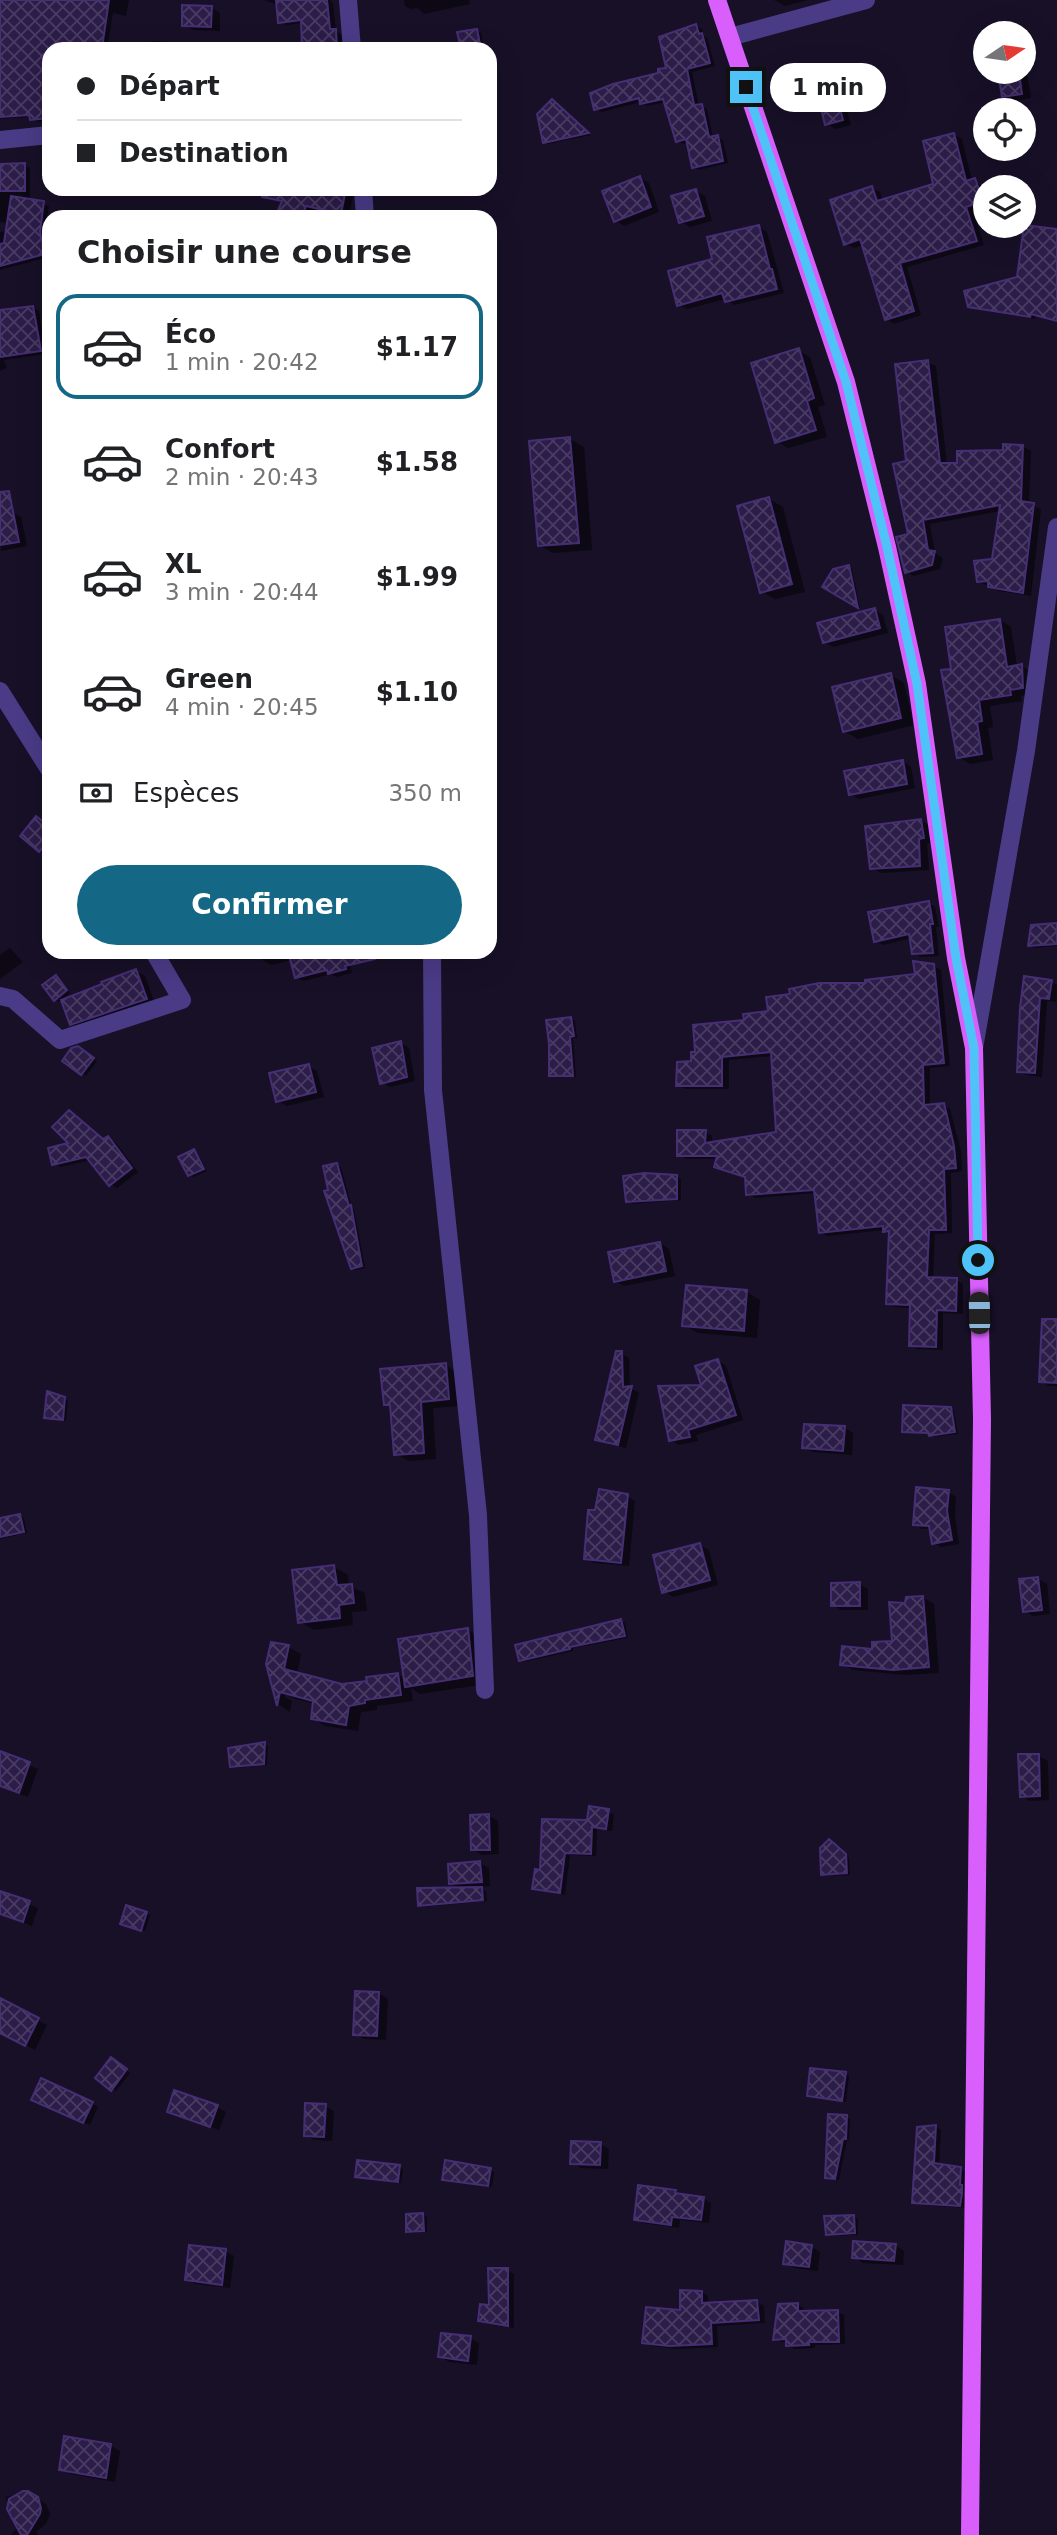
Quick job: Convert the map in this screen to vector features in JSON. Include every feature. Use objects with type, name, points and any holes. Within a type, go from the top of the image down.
[{"type":"main road","points":[[717,0],[846,382],[887,547],[917,684],[956,958],[974,1048],[982,1419],[970,2535]]},
{"type":"street","points":[[348,0],[351,42]]},
{"type":"street","points":[[730,37],[866,0]]},
{"type":"street","points":[[0,140],[42,136]]},
{"type":"street","points":[[974,1048],[1026,751],[1057,527]]},
{"type":"street","points":[[0,691],[42,758]]},
{"type":"street","points":[[0,996],[13,999],[60,1040],[182,1000],[158,959]]},
{"type":"street","points":[[432,959],[433,1090],[478,1515],[485,1690]]},
{"type":"building","points":[[0,0],[109,0],[103,42],[42,42],[42,119],[30,120],[29,115],[0,117]]},
{"type":"building","points":[[276,0],[327,0],[330,29],[336,29],[337,42],[302,42],[301,20],[278,23]]},
{"type":"building","points":[[182,5],[212,6],[211,27],[182,26]]},
{"type":"building","points":[[696,24],[699,34],[702,33],[710,63],[687,69],[694,105],[702,104],[709,137],[718,135],[723,161],[692,168],[686,139],[676,142],[663,99],[640,104],[639,98],[594,110],[590,93],[613,84],[658,73],[658,69],[666,68],[659,37]]},
{"type":"building","points":[[477,29],[480,42],[459,42],[457,32]]},
{"type":"building","points":[[833,82],[843,120],[825,125],[816,86]]},
{"type":"building","points":[[1000,84],[1021,84],[1022,94],[1002,97]]},
{"type":"building","points":[[552,99],[589,133],[543,143],[537,114]]},
{"type":"building","points":[[954,133],[966,181],[973,179],[973,205],[966,207],[973,238],[977,241],[900,263],[914,311],[885,320],[860,239],[844,245],[830,200],[872,186],[877,201],[933,184],[923,141]]},
{"type":"building","points":[[25,163],[25,191],[0,191],[0,164]]},
{"type":"building","points":[[640,176],[651,207],[614,222],[602,191]]},
{"type":"building","points":[[696,189],[704,216],[679,223],[671,196]]},
{"type":"building","points":[[11,196],[44,201],[40,232],[42,255],[0,266],[0,244],[4,243]]},
{"type":"building","points":[[345,196],[342,210],[306,206],[305,210],[278,210],[282,201],[262,197]]},
{"type":"building","points":[[759,225],[777,289],[725,302],[722,293],[677,306],[668,271],[712,259],[707,237]]},
{"type":"building","points":[[1036,226],[1057,229],[1057,321],[1031,314],[1030,317],[968,307],[964,291],[1017,277],[1022,238],[1036,238]]},
{"type":"building","points":[[33,306],[41,351],[0,357],[0,310]]},
{"type":"building","points":[[799,348],[814,398],[807,401],[816,430],[775,443],[751,363]]},
{"type":"building","points":[[928,360],[940,463],[957,463],[957,451],[1003,450],[1003,444],[1023,445],[1021,501],[1034,503],[1023,593],[988,587],[988,581],[977,582],[974,561],[992,559],[1000,505],[923,520],[928,550],[935,551],[932,565],[905,573],[896,537],[908,534],[893,464],[906,461],[895,364]]},
{"type":"building","points":[[570,437],[579,543],[538,546],[529,441]]},
{"type":"building","points":[[9,491],[19,542],[0,545],[0,492]]},
{"type":"building","points":[[769,497],[792,584],[760,593],[737,506]]},
{"type":"building","points":[[849,565],[858,608],[822,587],[833,569]]},
{"type":"building","points":[[875,608],[880,628],[823,643],[817,623]]},
{"type":"building","points":[[1000,619],[1007,667],[1022,664],[1023,688],[1010,690],[1011,695],[979,700],[982,721],[977,722],[982,754],[957,758],[941,670],[951,669],[945,627]]},
{"type":"building","points":[[891,673],[901,718],[843,732],[832,687]]},
{"type":"building","points":[[903,760],[907,784],[849,795],[844,771]]},
{"type":"building","points":[[36,816],[42,821],[42,848],[39,852],[20,836]]},
{"type":"building","points":[[921,819],[924,838],[919,839],[920,866],[870,869],[865,826]]},
{"type":"building","points":[[929,901],[933,924],[930,924],[933,953],[912,954],[909,934],[874,942],[868,912]]},
{"type":"building","points":[[1057,923],[1057,944],[1028,946],[1031,925]]},
{"type":"building","points":[[290,959],[375,959],[345,966],[346,969],[328,974],[327,970],[295,978]]},
{"type":"building","points":[[913,961],[934,964],[944,1063],[923,1065],[924,1105],[944,1103],[956,1168],[944,1169],[946,1230],[929,1230],[927,1277],[957,1278],[956,1311],[937,1310],[936,1347],[909,1346],[910,1305],[886,1304],[889,1231],[883,1232],[883,1226],[819,1233],[814,1190],[746,1195],[745,1177],[714,1167],[717,1156],[677,1156],[677,1130],[706,1130],[705,1143],[776,1132],[771,1052],[722,1057],[722,1086],[676,1086],[677,1062],[691,1061],[691,1052],[695,1052],[693,1025],[744,1020],[743,1014],[768,1011],[766,997],[790,994],[789,989],[819,983],[865,983],[865,980],[915,974]]},
{"type":"building","points":[[136,969],[147,999],[70,1025],[61,1000]]},
{"type":"building","points":[[56,975],[67,990],[54,1001],[42,985]]},
{"type":"building","points":[[1024,976],[1052,980],[1049,999],[1040,998],[1035,1073],[1017,1072]]},
{"type":"building","points":[[571,1017],[574,1036],[570,1037],[573,1076],[549,1076],[546,1020]]},
{"type":"building","points":[[401,1041],[407,1077],[380,1084],[372,1048]]},
{"type":"building","points":[[78,1046],[94,1058],[81,1075],[62,1061],[71,1048]]},
{"type":"building","points":[[309,1064],[316,1092],[276,1102],[269,1073]]},
{"type":"building","points":[[69,1110],[103,1139],[108,1136],[132,1168],[109,1186],[86,1157],[52,1165],[48,1148],[68,1143],[52,1127]]},
{"type":"building","points":[[194,1149],[204,1169],[188,1176],[178,1157]]},
{"type":"building","points":[[337,1163],[349,1206],[351,1205],[362,1266],[351,1269],[324,1191],[328,1190],[323,1166]]},
{"type":"building","points":[[644,1173],[677,1175],[677,1199],[626,1202],[623,1176]]},
{"type":"building","points":[[660,1242],[666,1271],[614,1282],[608,1252]]},
{"type":"building","points":[[686,1285],[747,1290],[744,1331],[682,1326]]},
{"type":"building","points":[[1042,1319],[1057,1319],[1057,1383],[1039,1382]]},
{"type":"building","points":[[616,1351],[622,1351],[623,1387],[632,1386],[618,1445],[595,1440]]},
{"type":"building","points":[[718,1359],[736,1415],[688,1430],[690,1437],[669,1441],[658,1386],[701,1385],[695,1366]]},
{"type":"building","points":[[446,1363],[449,1399],[421,1402],[424,1453],[394,1455],[390,1405],[384,1405],[380,1369]]},
{"type":"building","points":[[47,1391],[65,1397],[63,1420],[44,1418]]},
{"type":"building","points":[[903,1405],[951,1407],[955,1432],[929,1436],[928,1433],[902,1432]]},
{"type":"building","points":[[804,1424],[845,1426],[843,1451],[802,1448]]},
{"type":"building","points":[[916,1487],[949,1490],[947,1511],[952,1540],[932,1544],[929,1526],[913,1525]]},
{"type":"building","points":[[599,1489],[628,1494],[621,1563],[584,1559],[588,1510],[595,1510]]},
{"type":"building","points":[[20,1514],[24,1532],[0,1537],[0,1518]]},
{"type":"building","points":[[700,1543],[710,1580],[662,1593],[653,1555]]},
{"type":"building","points":[[334,1565],[337,1585],[352,1584],[354,1603],[339,1605],[340,1618],[298,1623],[292,1570]]},
{"type":"building","points":[[1038,1577],[1042,1610],[1023,1612],[1019,1579]]},
{"type":"building","points":[[860,1582],[860,1606],[831,1606],[831,1583]]},
{"type":"building","points":[[923,1596],[929,1667],[893,1670],[840,1665],[842,1646],[872,1649],[872,1642],[892,1641],[889,1602],[905,1603],[906,1597]]},
{"type":"building","points":[[621,1619],[625,1636],[519,1661],[515,1645]]},
{"type":"building","points":[[468,1628],[473,1676],[405,1687],[398,1639]]},
{"type":"building","points":[[271,1642],[289,1645],[284,1669],[342,1684],[367,1681],[366,1677],[398,1673],[401,1695],[365,1700],[365,1703],[349,1706],[346,1725],[311,1719],[313,1701],[280,1692],[277,1706],[266,1664]]},
{"type":"building","points":[[265,1742],[264,1764],[230,1767],[228,1748]]},
{"type":"building","points":[[0,1751],[30,1762],[19,1793],[0,1786]]},
{"type":"building","points":[[1018,1754],[1039,1754],[1040,1796],[1020,1797]]},
{"type":"building","points":[[589,1806],[609,1809],[606,1829],[592,1827],[591,1854],[565,1853],[560,1893],[532,1889],[535,1869],[540,1870],[542,1819],[587,1820]]},
{"type":"building","points":[[489,1814],[490,1850],[471,1850],[470,1815]]},
{"type":"building","points":[[829,1839],[846,1854],[847,1873],[821,1875],[820,1848]]},
{"type":"building","points":[[480,1861],[482,1882],[449,1884],[448,1864]]},
{"type":"building","points":[[482,1887],[483,1900],[418,1906],[417,1888]]},
{"type":"building","points":[[0,1891],[30,1901],[23,1922],[0,1914]]},
{"type":"building","points":[[126,1905],[147,1912],[141,1931],[120,1924]]},
{"type":"building","points":[[355,1991],[379,1992],[377,2036],[353,2035]]},
{"type":"building","points":[[0,1998],[39,2018],[25,2046],[0,2033]]},
{"type":"building","points":[[111,2057],[127,2069],[111,2091],[95,2078]]},
{"type":"building","points":[[810,2068],[846,2072],[842,2101],[807,2096]]},
{"type":"building","points":[[41,2078],[93,2102],[83,2123],[31,2100]]},
{"type":"building","points":[[174,2090],[218,2105],[210,2127],[167,2112]]},
{"type":"building","points":[[305,2103],[326,2104],[324,2137],[304,2136]]},
{"type":"building","points":[[828,2114],[847,2115],[846,2139],[843,2139],[835,2179],[825,2178]]},
{"type":"building","points":[[936,2125],[934,2163],[961,2167],[960,2206],[912,2203],[917,2127]]},
{"type":"building","points":[[571,2141],[601,2142],[600,2165],[570,2164]]},
{"type":"building","points":[[357,2160],[400,2165],[398,2182],[355,2177]]},
{"type":"building","points":[[445,2160],[491,2168],[488,2186],[442,2180]]},
{"type":"building","points":[[638,2185],[704,2197],[701,2220],[672,2217],[671,2225],[634,2220]]},
{"type":"building","points":[[423,2213],[424,2231],[406,2232],[406,2214]]},
{"type":"building","points":[[854,2215],[855,2233],[826,2235],[824,2216]]},
{"type":"building","points":[[786,2241],[812,2245],[809,2267],[783,2264]]},
{"type":"building","points":[[853,2241],[896,2244],[894,2261],[852,2258]]},
{"type":"building","points":[[189,2245],[226,2249],[222,2285],[185,2280]]},
{"type":"building","points":[[488,2268],[508,2268],[508,2326],[478,2321],[480,2304],[489,2305]]},
{"type":"building","points":[[680,2290],[702,2291],[702,2303],[757,2300],[759,2320],[711,2323],[712,2344],[669,2346],[642,2343],[646,2307],[680,2310]]},
{"type":"building","points":[[798,2303],[798,2311],[838,2310],[839,2342],[809,2342],[809,2345],[786,2346],[786,2339],[773,2340],[778,2304]]},
{"type":"building","points":[[441,2333],[471,2336],[468,2361],[438,2357]]},
{"type":"building","points":[[64,2436],[111,2444],[106,2478],[59,2470]]},
{"type":"building","points":[[23,2491],[38,2497],[41,2508],[27,2535],[21,2535],[7,2509],[9,2499]]},
{"type":"route","points":[[746,87],[846,382],[887,547],[917,684],[956,958],[974,1048],[978,1260]]}]
